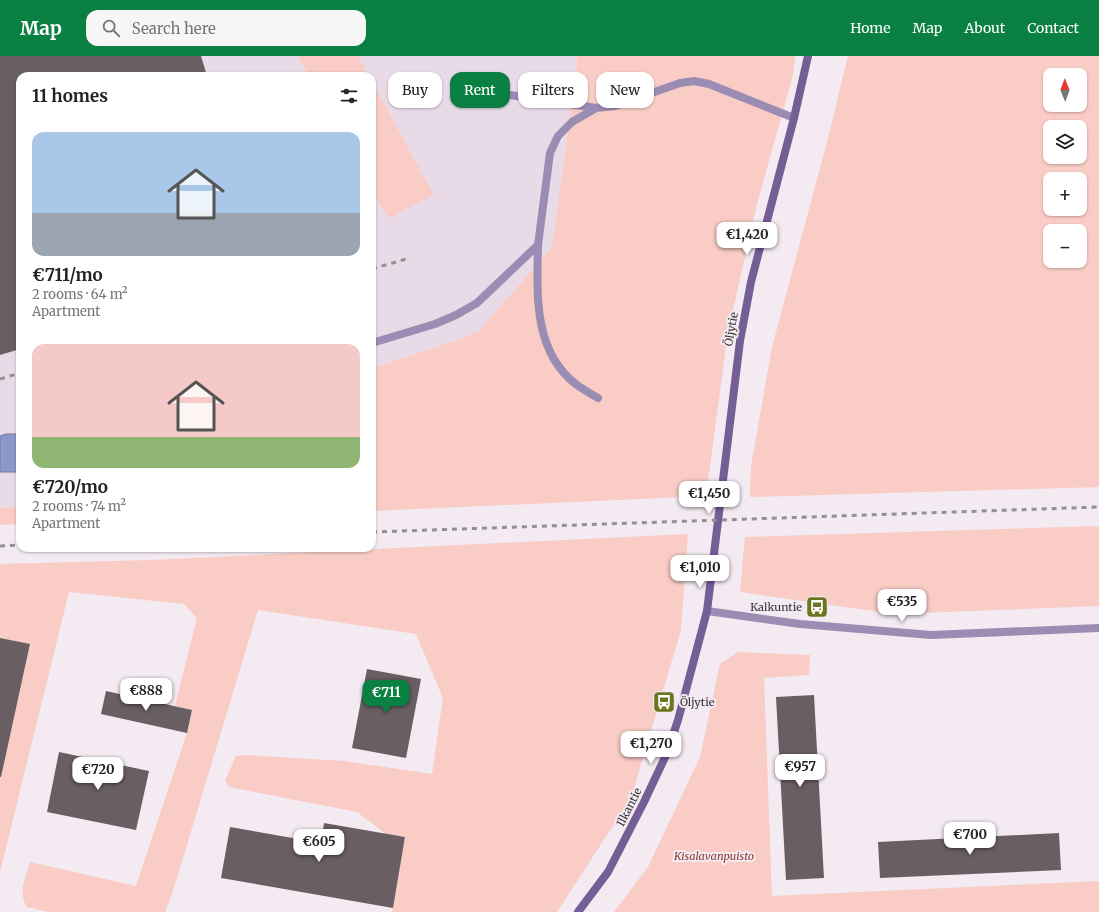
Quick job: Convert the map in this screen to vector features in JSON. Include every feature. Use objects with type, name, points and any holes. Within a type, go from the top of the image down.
[{"type":"main road","name":"Öljytie","points":[[707,611],[740,341],[750,282],[794,118],[808,56]]},
{"type":"main road","name":"Ilkantie","points":[[578,912],[608,872],[667,753],[678,720],[707,611]]},
{"type":"street","points":[[654,93],[694,81],[709,84],[794,118]]},
{"type":"street","points":[[510,95],[596,108]]},
{"type":"street","points":[[596,108],[572,122],[558,136],[550,153],[538,245],[537,296],[539,319],[548,347],[561,368],[576,385],[598,398]]},
{"type":"street","points":[[376,342],[435,324],[456,315],[477,303],[538,245]]},
{"type":"street","points":[[707,611],[800,624],[931,635],[1099,628]]},
{"type":"shaded area","points":[[0,56],[576,56],[576,72],[518,72],[518,108],[571,108],[552,247],[479,331],[457,340],[376,367],[376,72],[16,72],[16,507],[0,508]]},
{"type":"green space","points":[[298,56],[358,56],[367,72],[307,72]]},
{"type":"green space","points":[[576,56],[795,56],[793,75],[757,204],[728,332],[706,496],[376,511],[376,367],[457,340],[479,331],[552,247],[571,108],[588,108],[588,72],[576,72]]},
{"type":"green space","points":[[848,56],[1099,56],[1099,487],[750,497],[751,466],[772,347],[827,142]]},
{"type":"green space","points":[[376,89],[434,195],[388,218],[376,197]]},
{"type":"green space","points":[[16,507],[16,524],[0,525],[0,508]]},
{"type":"green space","points":[[1099,526],[1099,606],[894,614],[740,592],[745,537]]},
{"type":"green space","points":[[688,534],[681,630],[631,798],[557,912],[392,912],[405,837],[386,834],[357,812],[229,787],[225,781],[236,756],[245,755],[344,761],[432,774],[443,698],[416,634],[258,610],[173,891],[165,912],[49,912],[27,907],[24,902],[23,885],[30,862],[136,886],[187,733],[192,710],[175,706],[197,618],[184,604],[69,592],[0,872],[0,780],[30,645],[0,638],[0,564],[151,560],[316,552],[376,552],[376,549]]},
{"type":"green space","name":"Kisalavanpuisto","points":[[738,652],[810,655],[809,675],[764,678],[772,896],[1099,881],[1099,912],[614,912],[648,867],[700,757],[720,664]]},
{"type":"water","points":[[6,434],[16,434],[16,472],[0,472],[0,436]]},
{"type":"building","points":[[0,56],[201,56],[206,72],[16,72],[16,350],[0,355]]},
{"type":"building","points":[[0,638],[30,644],[1,777],[0,777]]},
{"type":"building","points":[[367,669],[421,679],[406,758],[352,748]]},
{"type":"building","points":[[106,691],[192,710],[187,733],[101,714]]},
{"type":"building","points":[[814,695],[824,878],[786,880],[776,697]]},
{"type":"building","points":[[59,752],[149,771],[136,830],[47,812]]},
{"type":"building","points":[[324,823],[405,837],[393,908],[221,878],[230,827],[321,843]]},
{"type":"building","points":[[1059,833],[1061,870],[880,878],[878,842]]},
{"type":"railway","points":[[376,268],[406,259]]},
{"type":"railway","points":[[0,379],[16,374]]},
{"type":"railway","points":[[376,532],[1099,507]]},
{"type":"railway","points":[[0,546],[16,545]]},
{"type":"place","name":"Kalkuntie","points":[[817,607]]},
{"type":"place","name":"Öljytie","points":[[664,702]]}]
